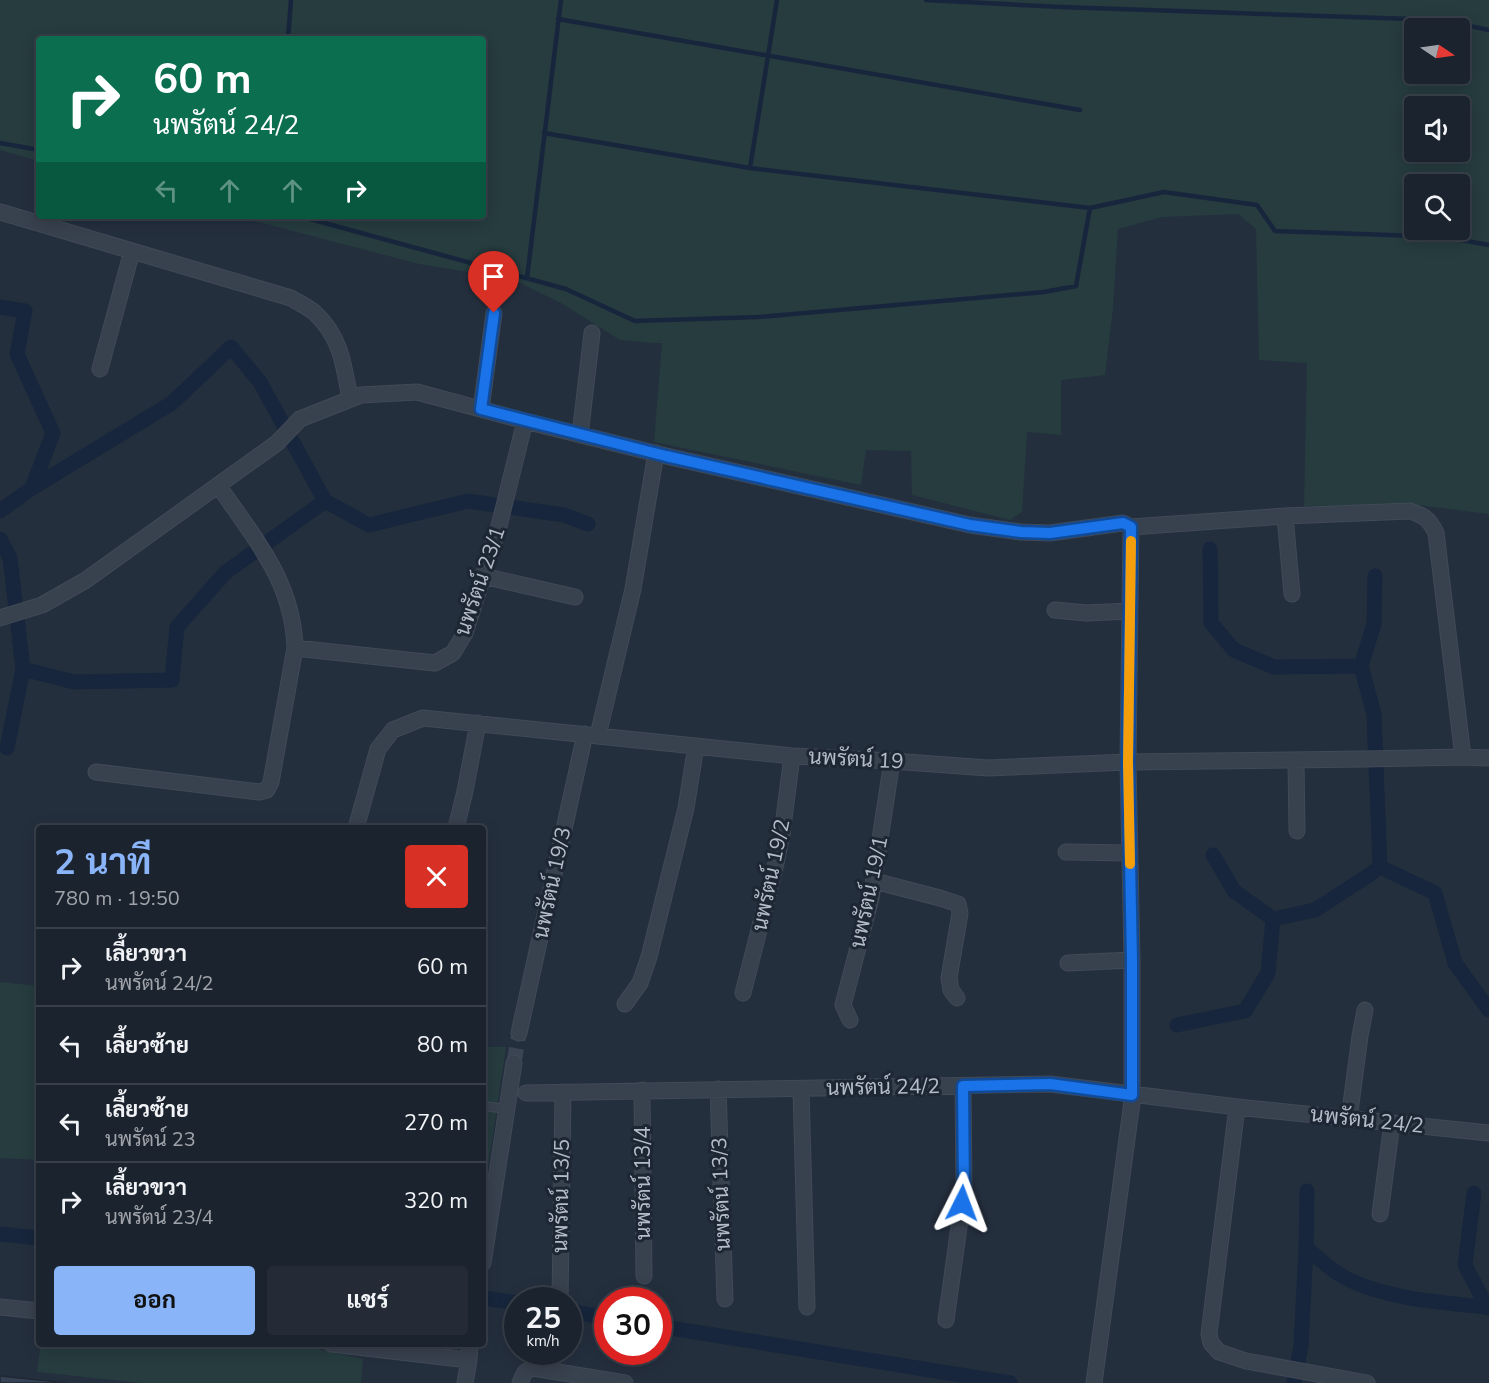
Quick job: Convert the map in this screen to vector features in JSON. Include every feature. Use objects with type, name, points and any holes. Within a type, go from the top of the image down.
[{"type":"street","points":[[0,212],[291,298],[314,313],[334,337],[342,357],[350,399]]},
{"type":"street","points":[[100,369],[132,251]]},
{"type":"street","points":[[481,409],[494,313]]},
{"type":"street","points":[[580,435],[592,333]]},
{"type":"street","points":[[0,618],[42,605],[86,580],[277,443],[300,419],[361,395],[417,392],[656,453],[970,525],[1021,532],[1050,533],[1123,523],[1131,527],[1285,516],[1410,511],[1423,515],[1430,521],[1436,534],[1463,757]]},
{"type":"street","name":"นพรัตน์ 23/1","points":[[295,648],[435,663],[453,653],[465,633],[499,526],[525,421]]},
{"type":"street","name":"นพรัตน์ 19/3","points":[[519,1033],[591,734],[633,589],[656,453]]},
{"type":"street","points":[[96,772],[259,792],[267,790],[271,782],[295,648],[294,627],[289,605],[274,567],[218,485]]},
{"type":"street","points":[[1285,516],[1292,594]]},
{"type":"street","points":[[1094,1383],[1132,1102],[1128,762],[1131,527]]},
{"type":"street","points":[[483,576],[575,597]]},
{"type":"street","points":[[1055,610],[1086,613],[1130,611]]},
{"type":"street","name":"นพรัตน์ 19","points":[[357,825],[378,749],[393,730],[423,718],[792,756],[892,760],[988,768],[1128,762],[1489,758]]},
{"type":"street","points":[[457,825],[478,723]]},
{"type":"street","points":[[625,1004],[640,982],[649,957],[686,808],[696,746]]},
{"type":"street","name":"นพรัตน์ 19/2","points":[[743,993],[782,834],[792,756]]},
{"type":"street","name":"นพรัตน์ 19/1","points":[[850,1020],[843,1005],[871,898],[892,760]]},
{"type":"street","points":[[1296,760],[1297,831]]},
{"type":"street","points":[[1066,852],[1130,853]]},
{"type":"street","points":[[874,881],[958,904],[960,914],[949,978],[951,990],[957,998]]},
{"type":"street","points":[[1068,963],[1132,960]]},
{"type":"street","points":[[1349,1119],[1365,1010]]},
{"type":"street","points":[[486,1244],[514,1063]]},
{"type":"street","name":"นพรัตน์ 24/2","points":[[526,1093],[1050,1084],[1238,1107],[1489,1133]]},
{"type":"street","points":[[946,1320],[964,1191],[963,1086]]},
{"type":"street","name":"นพรัตน์ 13/3","points":[[718,1089],[725,1299]]},
{"type":"street","points":[[801,1089],[807,1308]]},
{"type":"street","name":"นพรัตน์ 13/4","points":[[642,1090],[644,1276]]},
{"type":"street","name":"นพรัตน์ 13/5","points":[[560,1287],[563,1092]]},
{"type":"street","points":[[1238,1107],[1209,1334],[1211,1343],[1219,1352],[1246,1361],[1367,1383]]},
{"type":"street","points":[[1380,1214],[1392,1123]]},
{"type":"street","points":[[0,1306],[36,1311]]},
{"type":"street","points":[[357,1347],[469,1360]]},
{"type":"street","points":[[465,1383],[470,1347]]},
{"type":"street","points":[[520,1383],[525,1372],[533,1368],[625,1383]]},
{"type":"lane","points":[[486,1106],[507,1109]]},
{"type":"green space","points":[[0,0],[1489,0],[1489,517],[1488,514],[1418,505],[1304,506],[1307,363],[1259,360],[1256,229],[1238,214],[1162,217],[1118,229],[1113,308],[1105,375],[1061,380],[1061,435],[1027,432],[1022,512],[1010,520],[912,495],[911,451],[866,450],[861,485],[654,442],[662,343],[620,340],[561,303],[512,279],[419,264],[247,219],[486,219],[486,36],[36,36],[36,160],[0,150]]},
{"type":"green space","points":[[0,982],[36,986],[36,1160],[0,1158]]},
{"type":"green space","points":[[486,1047],[506,1047],[486,1181]]},
{"type":"green space","points":[[41,1347],[320,1347],[320,1350],[363,1359],[361,1383],[142,1383],[37,1372]]},
{"type":"building","points":[[0,1376],[68,1383],[0,1383]]},
{"type":"waterway","points":[[288,36],[291,0]]},
{"type":"waterway","points":[[527,278],[561,0]]},
{"type":"waterway","points":[[544,133],[750,168],[777,0]]},
{"type":"waterway","points":[[926,0],[1441,20],[1489,30]]},
{"type":"waterway","points":[[558,19],[1080,110]]},
{"type":"waterway","points":[[0,143],[36,149]]},
{"type":"waterway","points":[[750,168],[1090,208]]},
{"type":"waterway","points":[[310,219],[566,289],[635,321],[758,317],[1044,292],[1076,286],[1090,208],[1164,192],[1257,205],[1275,231],[1445,237],[1489,245]]},
{"type":"waterway","points":[[0,307],[25,311],[17,354],[53,433],[32,488],[0,511]]},
{"type":"waterway","points":[[32,488],[172,403],[231,347],[260,382],[325,501],[369,525],[468,501],[564,515],[588,524]]},
{"type":"waterway","points":[[7,748],[23,669],[74,682],[172,680],[177,627],[226,572],[325,501]]},
{"type":"waterway","points":[[0,539],[10,558],[23,669]]},
{"type":"waterway","points":[[1210,549],[1211,623],[1234,650],[1274,667],[1361,666],[1374,714],[1380,867]]},
{"type":"waterway","points":[[1361,666],[1374,624],[1375,576]]},
{"type":"waterway","points":[[1213,855],[1234,891],[1273,919],[1315,910],[1380,867],[1435,893],[1455,963],[1489,1010]]},
{"type":"waterway","points":[[1177,1025],[1245,1011],[1268,973],[1273,919]]},
{"type":"waterway","points":[[1307,1191],[1306,1248],[1335,1271],[1354,1282],[1390,1294],[1487,1307]]},
{"type":"waterway","points":[[1474,1193],[1465,1265],[1489,1308]]},
{"type":"waterway","points":[[0,1234],[36,1238]]},
{"type":"waterway","points":[[1294,1383],[1301,1346],[1306,1248]]},
{"type":"waterway","points":[[486,1298],[504,1301]]},
{"type":"waterway","points":[[582,1313],[594,1316]]},
{"type":"waterway","points":[[672,1328],[1010,1383]]},
{"type":"tunnel","points":[[514,1063],[519,1033]]},
{"type":"slow traffic","points":[[1130,864],[1128,762],[1131,541]]},
{"type":"route","points":[[494,313],[481,409],[666,456],[970,525],[1021,532],[1050,533],[1123,523],[1131,527],[1128,762],[1132,1095],[1050,1084],[963,1086],[964,1191],[962,1203]]}]
